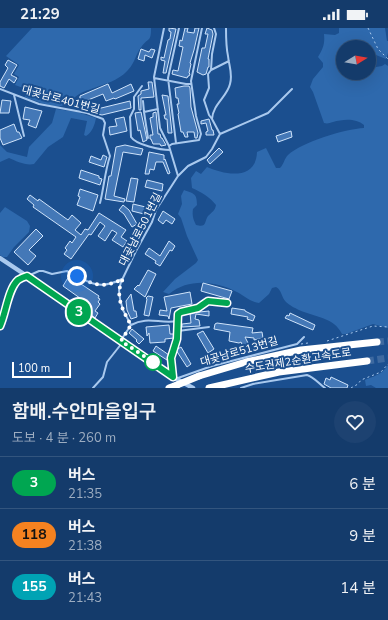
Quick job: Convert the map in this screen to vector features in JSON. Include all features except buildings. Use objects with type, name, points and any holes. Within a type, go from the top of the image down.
[{"type":"highway","name":"수도권제2순환고속도로","points":[[169,388],[176,380],[199,376],[246,362],[301,350],[377,342]]},
{"type":"highway","name":"수도권제2순환고속도로","points":[[209,388],[279,372],[367,361]]},
{"type":"street","points":[[0,258],[122,341],[176,380],[193,388]]},
{"type":"lane","points":[[164,28],[154,78],[160,128],[169,146],[178,176]]},
{"type":"lane","points":[[176,143],[168,78],[179,28]]},
{"type":"lane","points":[[169,146],[176,143],[199,140],[200,138],[201,134],[196,116],[191,84],[193,66],[202,28]]},
{"type":"lane","points":[[214,28],[216,34],[212,54],[211,70],[208,74],[209,88],[204,100],[209,115],[220,134],[268,113],[292,89]]},
{"type":"lane","points":[[212,119],[215,108],[230,85],[231,71],[226,28]]},
{"type":"lane","points":[[211,70],[229,61]]},
{"type":"lane","points":[[154,78],[169,82],[191,84]]},
{"type":"lane","points":[[142,86],[134,97],[134,109],[130,117],[131,138],[139,143],[162,150],[170,150]]},
{"type":"lane","name":"대곶남로401번길","points":[[0,89],[39,104],[87,112],[103,119],[105,123],[102,135],[110,156],[100,203]]},
{"type":"lane","points":[[14,95],[24,136]]},
{"type":"lane","points":[[143,101],[148,138]]},
{"type":"lane","points":[[144,112],[158,109]]},
{"type":"lane","name":"대곶남로501번길","points":[[131,325],[123,310],[119,290],[136,251],[152,222],[156,210],[178,176],[188,166],[206,158],[220,134]]},
{"type":"lane","points":[[0,326],[14,286],[19,280],[39,271],[52,274],[67,271],[89,282],[103,286],[123,279]]},
{"type":"lane","points":[[176,380],[171,358],[178,331],[179,313],[198,308],[208,301],[227,303]]},
{"type":"lane","points":[[93,388],[103,377],[107,362],[131,325],[144,320],[165,322],[178,321]]},
{"type":"lane","points":[[178,331],[209,327]]},
{"type":"lane","points":[[297,344],[304,337]]},
{"type":"lane","name":"대곶남로513번길","points":[[176,380],[212,366],[297,344]]},
{"type":"lane","points":[[241,388],[254,384],[307,375],[311,376],[316,382],[325,388]]},
{"type":"path","points":[[368,28],[378,49],[388,59]]},
{"type":"path","points":[[324,342],[334,340],[373,326],[388,327]]},
{"type":"path","points":[[297,344],[313,343]]},
{"type":"path","points":[[351,388],[358,384],[361,380],[381,372],[388,364]]},
{"type":"shaded area","points":[[32,28],[151,28],[151,32],[149,39],[144,43],[128,70],[118,78],[81,93],[64,105],[53,106],[25,97],[26,89],[15,85],[19,77],[14,74],[19,65],[6,56]]},
{"type":"shaded area","points":[[339,28],[385,28],[388,41],[388,53],[386,59],[376,55],[376,40],[336,40],[336,80],[376,80],[376,67],[385,64],[388,66],[388,328],[373,324],[346,334],[342,334],[334,324],[329,321],[299,310],[289,304],[284,300],[276,287],[272,288],[269,294],[259,303],[220,285],[194,283],[185,285],[169,294],[163,292],[175,279],[198,260],[178,214],[182,204],[181,196],[184,190],[193,193],[196,196],[197,205],[193,209],[193,219],[196,225],[204,225],[208,216],[216,207],[214,202],[208,197],[192,188],[191,178],[196,171],[201,174],[207,167],[222,172],[245,172],[251,168],[255,161],[257,152],[266,148],[276,168],[280,168],[288,155],[303,145],[324,137],[364,128],[364,125],[353,120],[324,123],[310,87],[313,79],[323,67],[323,63],[318,57],[323,46],[324,34],[335,35],[339,33]]},
{"type":"shaded area","points":[[56,109],[77,112],[96,118],[92,131],[86,136],[84,135],[87,121],[71,118],[63,137],[48,147],[34,164],[24,164],[9,158],[0,162],[0,145],[7,152],[27,157],[29,147],[52,123]]},
{"type":"shaded area","points":[[5,207],[27,221],[30,226],[29,232],[14,247],[7,257],[3,257],[0,255],[0,213]]},
{"type":"shaded area","points":[[388,365],[388,388],[376,388],[371,385],[366,386],[365,380],[379,374]]},
{"type":"tunnel","points":[[377,342],[388,341]]},
{"type":"tunnel","points":[[367,361],[388,358]]},
{"type":"bus line","name":"3","points":[[0,326],[14,286],[19,280],[27,276],[173,377],[171,355],[177,339],[178,314],[201,307],[205,302],[211,300],[227,303]]},
{"type":"route","points":[[77,276],[94,284],[103,286],[123,279],[121,282],[119,295],[123,310],[131,325],[121,341],[153,362]]}]
